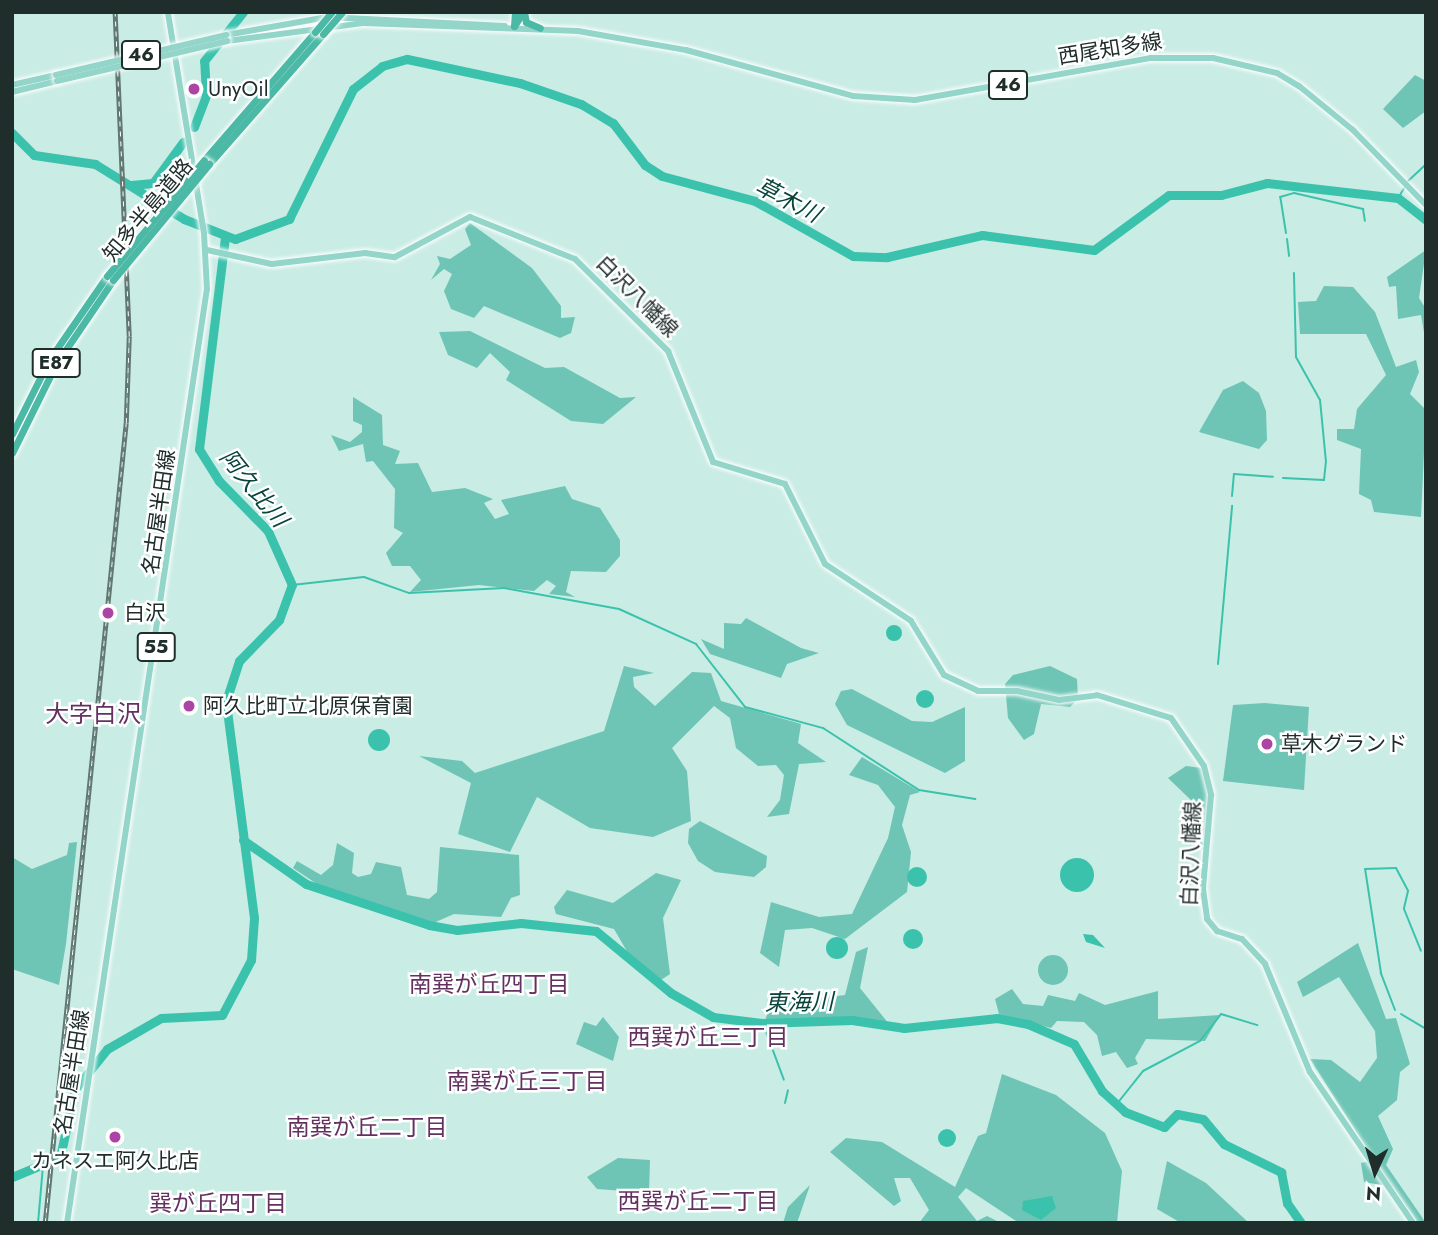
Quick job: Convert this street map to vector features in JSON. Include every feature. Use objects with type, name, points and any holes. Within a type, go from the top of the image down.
[{"type":"highway","name":"知多半島道路","points":[[319,33],[332,12]]},
{"type":"highway","name":"知多半島道路","points":[[12,434],[61,341],[110,277],[206,162],[319,33],[342,12]]},
{"type":"highway","points":[[510,26],[515,12]]},
{"type":"highway","points":[[510,26],[523,12]]},
{"type":"highway","points":[[523,12],[526,22],[540,28]]},
{"type":"highway","name":"知多半島道路","points":[[12,453],[56,364],[110,277]]},
{"type":"main road","name":"名古屋半田線","points":[[67,1223],[184,457],[206,250],[168,12]]},
{"type":"main road","name":"西尾知多線","points":[[12,85],[327,17],[540,28],[658,43],[879,100],[959,95],[1151,58],[1240,62],[1299,86],[1426,205]]},
{"type":"main road","name":"西尾知多線","points":[[12,92],[227,38]]},
{"type":"main road","name":"白沢八幡線","points":[[206,250],[272,264],[365,253],[395,257],[470,217],[575,259],[668,351],[713,463],[785,484],[817,554],[911,621],[944,675],[978,691],[1059,700],[1097,695],[1171,718],[1203,766],[1211,795],[1203,889],[1207,919],[1217,931],[1242,939],[1265,964],[1310,1072],[1413,1223]]},
{"type":"shaded area","points":[[1415,75],[1426,81],[1426,111],[1403,128],[1383,109]]},
{"type":"shaded area","points":[[470,223],[532,268],[561,306],[561,318],[575,317],[571,333],[560,338],[484,306],[474,318],[451,309],[444,291],[452,274],[444,269],[431,280],[440,264],[437,256],[450,259],[471,245],[465,229]]},
{"type":"shaded area","points":[[1426,250],[1419,298],[1426,309],[1426,344],[1421,315],[1398,319],[1396,286],[1389,287],[1387,277]]},
{"type":"shaded area","points":[[1324,286],[1353,287],[1375,312],[1396,367],[1416,360],[1419,372],[1410,394],[1426,410],[1421,517],[1374,512],[1371,500],[1359,494],[1361,449],[1337,440],[1337,429],[1354,429],[1357,409],[1386,375],[1366,334],[1300,334],[1298,302],[1316,301]]},
{"type":"shaded area","points":[[470,331],[545,368],[564,367],[620,398],[636,397],[603,424],[571,421],[506,380],[510,372],[490,353],[477,368],[448,355],[439,332]]},
{"type":"shaded area","points":[[1243,381],[1259,393],[1266,411],[1267,440],[1259,449],[1199,432],[1223,390]]},
{"type":"shaded area","points":[[353,397],[382,415],[383,445],[400,451],[395,464],[418,463],[432,492],[465,488],[493,499],[484,503],[495,519],[509,514],[501,500],[565,486],[572,499],[600,508],[620,540],[620,556],[606,572],[571,571],[566,592],[575,597],[549,594],[556,586],[547,580],[534,591],[479,585],[410,592],[421,580],[410,566],[392,566],[386,553],[403,533],[394,528],[395,489],[373,461],[366,462],[363,444],[339,451],[331,435],[350,442],[362,432],[362,425],[353,421]]},
{"type":"shaded area","points":[[746,618],[801,648],[819,653],[787,664],[781,678],[710,654],[701,639],[724,649],[724,623],[741,624]]},
{"type":"shaded area","points":[[894,625],[900,627],[900,639],[894,641],[888,639],[886,633],[888,627]]},
{"type":"shaded area","points":[[624,666],[654,673],[633,677],[634,687],[655,706],[692,672],[711,673],[721,701],[801,724],[798,743],[826,762],[799,764],[789,814],[767,817],[780,800],[784,775],[776,765],[758,766],[736,748],[730,718],[714,706],[672,748],[687,771],[691,821],[653,837],[590,828],[537,797],[510,852],[458,834],[471,783],[419,756],[462,761],[475,773],[604,731]]},
{"type":"shaded area","points":[[1050,666],[1077,679],[1078,699],[1070,707],[1041,704],[1034,734],[1024,740],[1008,718],[1005,684],[1013,675]]},
{"type":"shaded area","points":[[852,689],[912,721],[932,722],[965,707],[965,761],[945,773],[847,725],[835,704],[841,691]]},
{"type":"shaded area","points":[[925,690],[933,695],[934,699],[929,707],[925,708],[917,703],[916,699],[921,691]]},
{"type":"shaded area","name":"草木グランド","points":[[1265,703],[1309,707],[1304,790],[1223,781],[1233,705]]},
{"type":"shaded area","points":[[379,729],[387,732],[390,740],[387,748],[379,751],[371,748],[368,740],[371,732]]},
{"type":"shaded area","points":[[862,757],[920,792],[910,795],[902,825],[911,852],[907,892],[845,939],[812,928],[785,930],[779,967],[760,953],[771,902],[819,917],[852,914],[888,838],[895,807],[878,785],[849,775]]},
{"type":"shaded area","points":[[1186,766],[1202,768],[1209,796],[1206,851],[1196,845],[1197,823],[1184,812],[1195,804],[1168,778]]},
{"type":"shaded area","points":[[700,821],[767,856],[766,867],[754,877],[715,872],[698,861],[688,843],[689,829]]},
{"type":"shaded area","points":[[77,842],[59,985],[12,969],[12,857],[32,869],[67,855],[69,843]]},
{"type":"shaded area","points":[[337,843],[354,853],[352,873],[358,877],[371,874],[376,862],[401,867],[407,895],[429,899],[437,892],[440,847],[519,855],[520,895],[511,898],[501,917],[454,914],[431,924],[323,888],[293,868],[297,861],[321,875],[333,865]]},
{"type":"shaded area","points":[[1077,858],[1089,863],[1094,875],[1089,887],[1077,892],[1065,887],[1060,875],[1065,863]]},
{"type":"shaded area","points":[[917,867],[924,870],[927,877],[924,884],[917,887],[910,884],[907,877],[910,870]]},
{"type":"shaded area","points":[[656,873],[681,880],[663,918],[670,974],[658,982],[639,972],[614,929],[556,914],[554,907],[567,890],[613,903]]},
{"type":"shaded area","points":[[913,929],[920,932],[923,939],[920,946],[913,949],[906,946],[903,939],[906,932]]},
{"type":"shaded area","points":[[1083,934],[1093,935],[1105,948],[1086,942]]},
{"type":"shaded area","points":[[837,937],[845,940],[848,948],[845,956],[837,959],[829,956],[826,948],[829,940]]},
{"type":"shaded area","points":[[1358,943],[1386,1019],[1396,1018],[1410,1064],[1400,1072],[1397,1100],[1378,1116],[1393,1149],[1386,1165],[1426,1223],[1418,1223],[1393,1187],[1364,1182],[1361,1163],[1374,1160],[1310,1059],[1331,1060],[1360,1082],[1377,1058],[1375,1031],[1339,977],[1303,997],[1297,982]]},
{"type":"shaded area","points":[[868,947],[860,988],[889,1024],[846,1017],[765,1021],[770,1005],[845,995],[856,952]]},
{"type":"shaded area","points":[[1053,955],[1059,956],[1067,964],[1067,976],[1059,984],[1053,985],[1047,984],[1039,976],[1038,970],[1039,964],[1047,956]]},
{"type":"shaded area","points":[[1012,989],[1023,1004],[1043,1006],[1048,995],[1075,1001],[1079,993],[1105,1005],[1158,991],[1158,1019],[1220,1015],[1205,1041],[1146,1039],[1135,1058],[1138,1064],[1127,1068],[1116,1052],[1102,1056],[1097,1035],[1084,1022],[1057,1021],[1051,1028],[999,1014],[995,999]]},
{"type":"shaded area","points":[[603,1017],[619,1037],[613,1061],[576,1044],[584,1022],[596,1026]]},
{"type":"shaded area","points":[[1002,1074],[1056,1095],[1105,1133],[1122,1171],[1117,1223],[1019,1223],[966,1188],[958,1197],[977,1221],[987,1216],[1001,1223],[919,1223],[929,1210],[910,1178],[894,1178],[901,1201],[894,1206],[830,1152],[846,1138],[882,1142],[955,1187],[978,1136],[986,1133]]},
{"type":"shaded area","points":[[947,1129],[953,1132],[956,1138],[953,1144],[947,1147],[941,1144],[938,1138],[941,1132]]},
{"type":"shaded area","points":[[618,1158],[650,1160],[649,1193],[597,1189],[587,1177]]},
{"type":"shaded area","points":[[1167,1161],[1206,1183],[1249,1223],[1181,1223],[1157,1209]]},
{"type":"shaded area","points":[[810,1185],[797,1223],[783,1223],[788,1207]]},
{"type":"shaded area","points":[[1052,1196],[1056,1208],[1041,1220],[1022,1210],[1023,1201]]},
{"type":"waterway","points":[[194,127],[206,95],[204,61],[243,12]]},
{"type":"waterway","name":"草木川","points":[[12,133],[34,155],[95,164],[184,219],[235,239],[289,219],[353,89],[382,66],[407,59],[520,83],[581,104],[613,123],[645,165],[662,176],[755,201],[853,256],[887,257],[982,235],[1094,250],[1169,195],[1221,195],[1267,183],[1398,198],[1426,220]]},
{"type":"waterway","points":[[131,185],[153,183],[183,142]]},
{"type":"waterway","points":[[1407,182],[1426,164]]},
{"type":"waterway","points":[[1398,198],[1405,187]]},
{"type":"waterway","points":[[1286,233],[1280,197],[1294,193],[1363,209],[1365,221]]},
{"type":"waterway","name":"阿久比川","points":[[12,1177],[60,1157],[75,1089],[107,1049],[161,1018],[222,1015],[251,960],[254,918],[226,701],[239,661],[279,620],[292,585],[268,531],[219,481],[199,449],[225,237]]},
{"type":"waterway","points":[[1287,239],[1289,256]]},
{"type":"waterway","points":[[1283,478],[1324,480],[1326,462],[1320,400],[1296,357],[1294,273]]},
{"type":"waterway","points":[[1232,496],[1234,474],[1273,477]]},
{"type":"waterway","points":[[1218,664],[1232,506]]},
{"type":"waterway","points":[[292,585],[364,577],[409,593],[504,588],[619,609],[696,644],[745,707],[823,728],[919,790],[975,799]]},
{"type":"waterway","name":"東海川","points":[[243,840],[306,884],[429,925],[457,930],[521,923],[596,931],[671,993],[713,1017],[762,1023],[852,1020],[904,1028],[997,1018],[1028,1024],[1074,1044],[1102,1091],[1125,1112],[1164,1127],[1177,1114],[1203,1119],[1224,1144],[1281,1172],[1287,1203],[1301,1223]]},
{"type":"waterway","points":[[1395,1010],[1381,973],[1365,869],[1396,868],[1408,891],[1404,909],[1421,951]]},
{"type":"waterway","points":[[1116,1105],[1143,1071],[1200,1041],[1221,1014],[1257,1025]]},
{"type":"waterway","points":[[1401,1014],[1426,1029]]},
{"type":"waterway","points":[[765,1029],[784,1080]]},
{"type":"waterway","points":[[785,1103],[788,1090]]},
{"type":"waterway","points":[[38,1223],[43,1166]]},
{"type":"railway","points":[[45,1223],[126,423],[129,336],[115,12]]},
{"type":"place","name":"UnyOil","points":[[194,89]]},
{"type":"place","name":"白沢","points":[[108,613]]},
{"type":"place","name":"阿久比町立北原保育園","points":[[189,706]]},
{"type":"place","name":"草木グランド","points":[[1267,744]]},
{"type":"place","name":"カネスエ阿久比店","points":[[115,1137]]},
{"type":"district","name":"大字白沢","points":[[93,714]]},
{"type":"district","name":"南巽が丘四丁目","points":[[489,984]]},
{"type":"district","name":"西巽が丘三丁目","points":[[708,1037]]},
{"type":"district","name":"南巽が丘三丁目","points":[[527,1081]]},
{"type":"district","name":"南巽が丘二丁目","points":[[367,1127]]},
{"type":"district","name":"西巽が丘二丁目","points":[[698,1201]]},
{"type":"district","name":"巽が丘四丁目","points":[[218,1203]]}]
